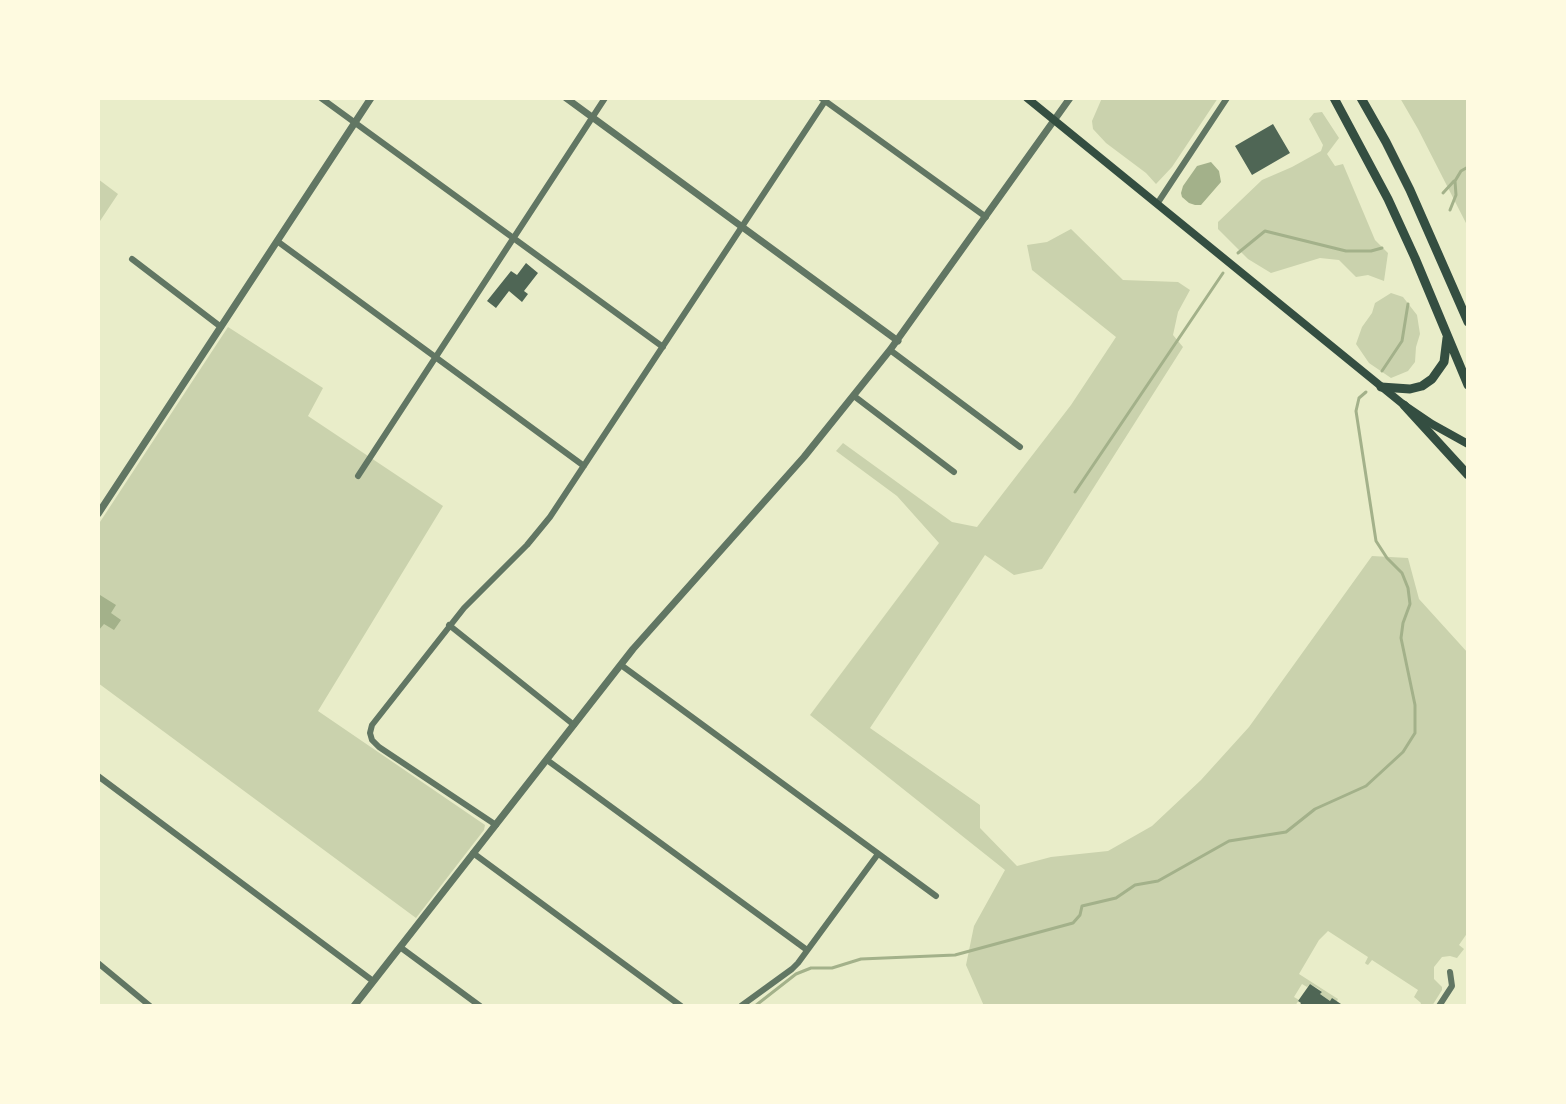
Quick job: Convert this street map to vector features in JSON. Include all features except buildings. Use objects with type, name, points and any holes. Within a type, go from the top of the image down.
[{"type":"main road","points":[[1027,98],[1381,387],[1432,424],[1468,444]]},
{"type":"main road","points":[[1334,98],[1388,199],[1468,385]]},
{"type":"main road","points":[[1361,98],[1410,190],[1468,322]]},
{"type":"main road","points":[[1381,387],[1410,389],[1432,379],[1444,362],[1447,334]]},
{"type":"main road","points":[[1404,405],[1468,475]]},
{"type":"street","points":[[321,98],[663,347]]},
{"type":"street","points":[[98,514],[371,98]]},
{"type":"street","points":[[566,98],[898,341]]},
{"type":"street","points":[[358,476],[605,98]]},
{"type":"street","points":[[354,1006],[621,665],[681,593],[804,457],[898,341],[1070,98]]},
{"type":"street","points":[[1157,204],[1227,98]]},
{"type":"street","points":[[496,825],[379,747],[372,740],[372,725],[449,625],[534,538],[824,99],[986,217]]},
{"type":"street","points":[[277,241],[584,466]]},
{"type":"street","points":[[132,259],[221,327]]},
{"type":"street","points":[[890,350],[1020,447]]},
{"type":"street","points":[[854,396],[954,472]]},
{"type":"street","points":[[449,625],[574,725]]},
{"type":"street","points":[[621,665],[936,896]]},
{"type":"street","points":[[547,760],[807,950]]},
{"type":"street","points":[[98,776],[373,981]]},
{"type":"street","points":[[473,853],[681,1006]]},
{"type":"street","points":[[741,1006],[792,969],[878,854]]},
{"type":"street","points":[[400,947],[480,1006]]},
{"type":"street","points":[[98,963],[150,1006]]},
{"type":"street","points":[[1439,1006],[1452,986],[1450,972]]},
{"type":"shaded area","points":[[1102,98],[1218,98],[1172,167],[1156,184],[1093,129],[1092,121]]},
{"type":"shaded area","points":[[1400,98],[1468,98],[1468,227],[1418,129]]},
{"type":"shaded area","points":[[1322,112],[1339,138],[1327,154],[1335,166],[1343,164],[1375,240],[1388,253],[1384,281],[1368,275],[1356,277],[1339,260],[1320,258],[1271,273],[1248,259],[1218,229],[1218,222],[1262,180],[1321,151],[1323,145],[1309,119],[1314,113]]},
{"type":"shaded area","points":[[1211,162],[1219,171],[1221,182],[1201,205],[1189,203],[1182,197],[1183,186],[1197,166]]},
{"type":"shaded area","points":[[98,179],[118,194],[98,224]]},
{"type":"shaded area","points":[[1071,229],[1123,280],[1178,282],[1190,290],[1178,312],[1173,335],[1183,347],[1042,569],[1014,575],[985,555],[870,728],[980,805],[980,828],[1017,866],[1051,857],[1108,851],[1152,826],[1201,780],[1249,727],[1372,556],[1408,558],[1419,599],[1468,653],[1468,932],[1459,945],[1464,949],[1457,958],[1442,957],[1434,967],[1434,979],[1442,990],[1432,1006],[1420,1006],[1421,1003],[1414,997],[1418,990],[1372,960],[1366,964],[1368,957],[1328,931],[1319,940],[1299,974],[1337,1001],[1330,1001],[1310,984],[1307,987],[1302,984],[1294,997],[1299,1000],[1295,1006],[984,1006],[966,965],[974,926],[1005,870],[810,715],[939,543],[897,496],[836,451],[843,443],[952,522],[977,527],[1071,405],[1116,337],[1032,270],[1027,245],[1047,242]]},
{"type":"shaded area","points":[[1391,293],[1403,297],[1417,315],[1420,334],[1415,362],[1408,371],[1391,378],[1369,363],[1356,344],[1375,303]]},
{"type":"shaded area","points":[[228,327],[323,388],[308,416],[443,506],[318,711],[485,825],[416,918],[98,683],[98,525]]},
{"type":"shaded area","points":[[100,595],[116,605],[111,613],[121,620],[114,630],[104,624],[98,631]]},
{"type":"waterway","points":[[1450,210],[1456,195],[1455,181],[1461,171],[1468,167]]},
{"type":"waterway","points":[[1443,193],[1454,181]]},
{"type":"waterway","points":[[1238,253],[1265,231],[1346,251],[1382,248]]},
{"type":"waterway","points":[[1075,492],[1223,273]]},
{"type":"waterway","points":[[1382,371],[1402,341],[1408,304]]},
{"type":"waterway","points":[[755,1006],[796,974],[811,968],[832,968],[861,959],[955,955],[1073,923],[1080,915],[1082,906],[1116,898],[1135,885],[1158,881],[1229,841],[1286,832],[1315,809],[1366,786],[1403,752],[1415,733],[1415,705],[1401,638],[1410,604],[1402,573],[1376,541],[1356,411],[1359,398],[1366,392]]}]
